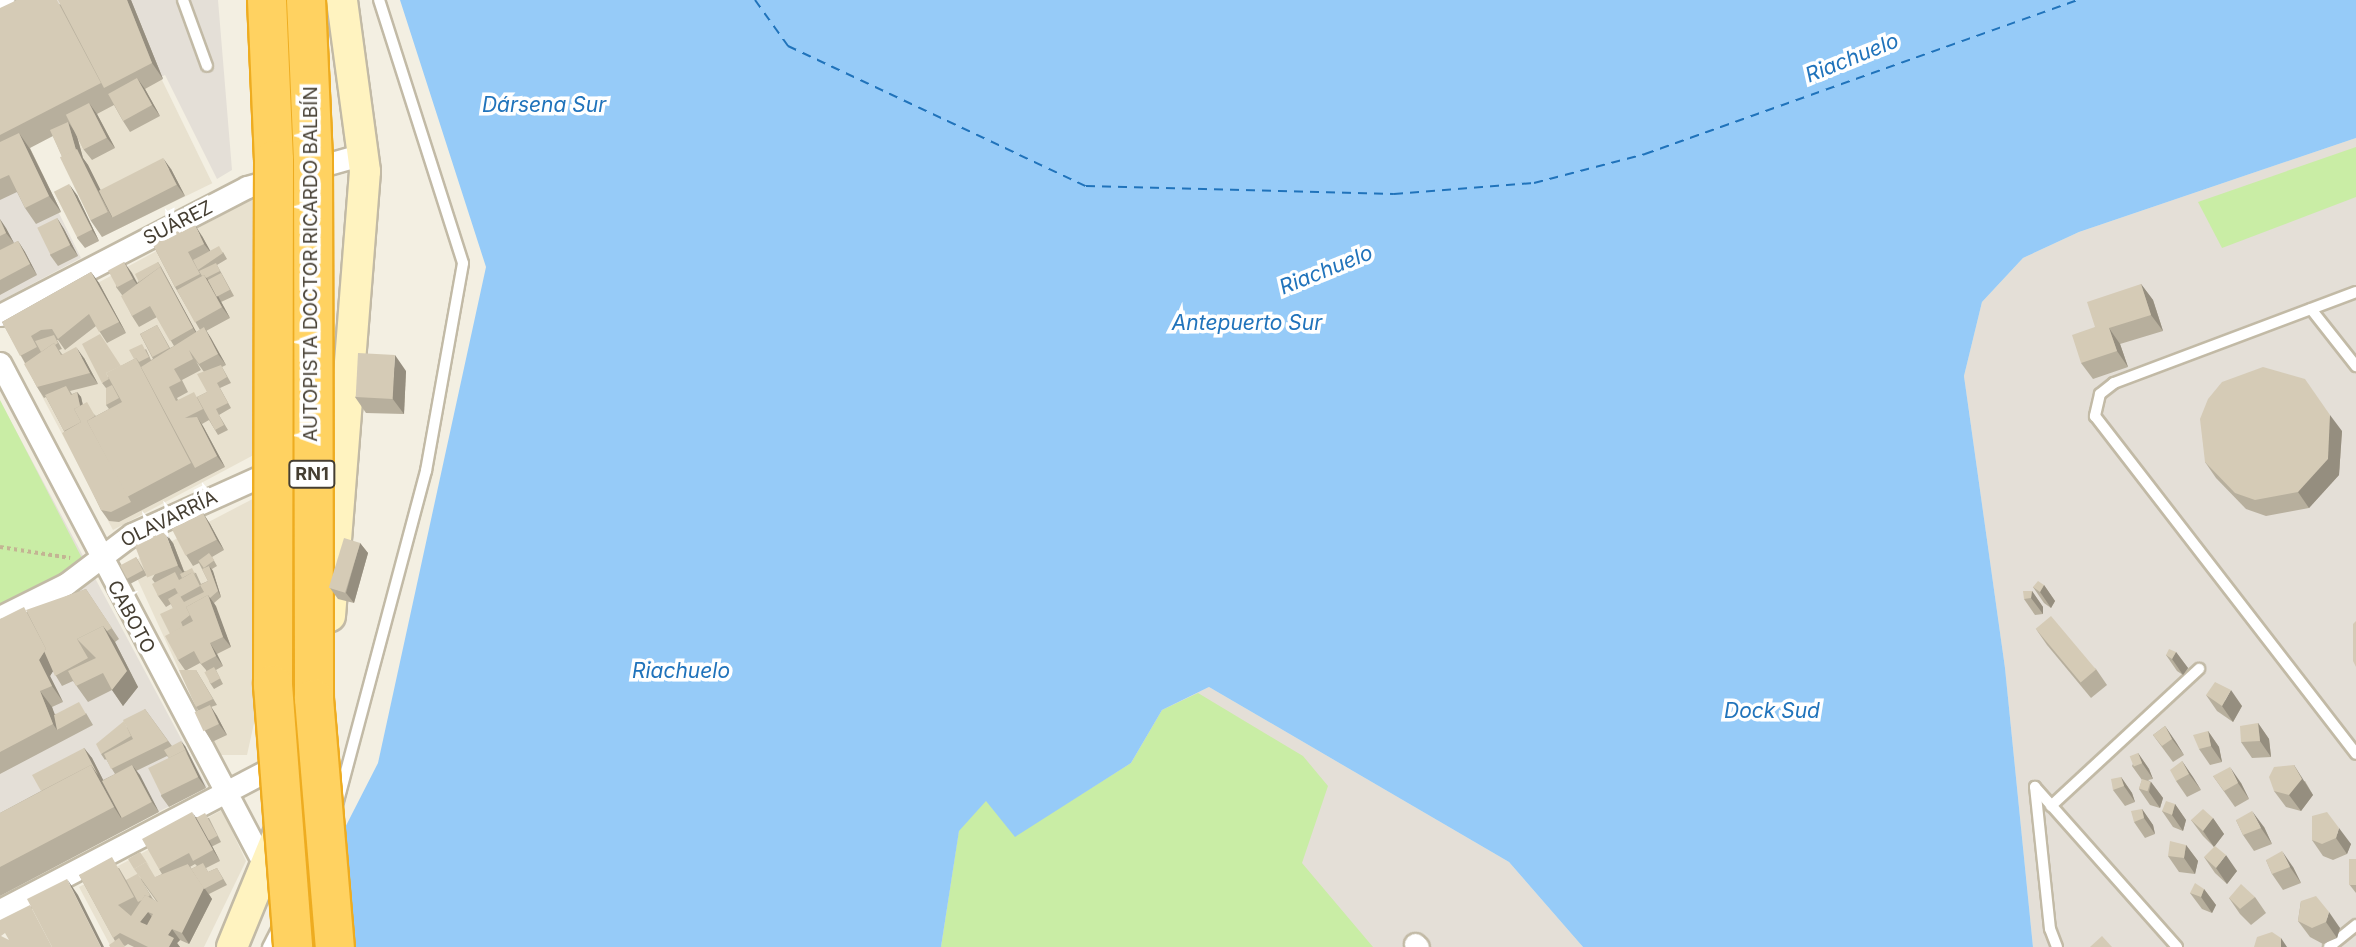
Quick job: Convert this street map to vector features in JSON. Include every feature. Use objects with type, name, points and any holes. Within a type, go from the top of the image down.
[{"type":"highway","name":"AUTOPISTA DOCTOR RICARDO BALBÍN","points":[[267,0],[274,160],[273,685],[293,947]]},
{"type":"highway","name":"AUTOPISTA DOCTOR RICARDO BALBÍN","points":[[306,0],[313,159],[314,699],[335,947]]},
{"type":"main road","points":[[293,0],[306,165],[306,750]]},
{"type":"main road","points":[[232,947],[266,868],[306,750],[328,626],[348,436],[364,153],[342,0]]},
{"type":"street","name":"SUÁREZ","points":[[0,315],[247,187],[306,165],[364,153]]},
{"type":"street","name":"CABOTO","points":[[0,363],[100,558],[266,868]]},
{"type":"street","name":"OLAVARRÍA","points":[[0,617],[100,558],[132,534],[348,436]]},
{"type":"street","points":[[0,910],[306,750]]},
{"type":"lane","points":[[183,0],[206,66]]},
{"type":"lane","points":[[315,853],[344,794],[422,485],[463,262],[379,0]]},
{"type":"lane","points":[[2356,292],[2114,383],[2100,394],[2095,416],[2356,754]]},
{"type":"lane","points":[[2311,309],[2356,366]]},
{"type":"lane","points":[[2051,806],[2199,669]]},
{"type":"lane","points":[[2057,947],[2050,929],[2035,788],[2177,947]]},
{"type":"lane","points":[[268,947],[303,876]]},
{"type":"lane","points":[[2329,947],[2356,925]]},
{"type":"path","points":[[0,547],[83,562],[100,558]]},
{"type":"shaded area","points":[[0,0],[218,0],[232,170],[217,179],[165,75],[26,146],[81,258],[0,301]]},
{"type":"shaded area","points":[[161,78],[212,183],[102,237],[50,132]]},
{"type":"shaded area","points":[[2356,138],[2356,947],[2033,947],[2005,668],[1964,376],[1982,302],[2023,258],[2079,232]]},
{"type":"shaded area","points":[[312,166],[310,425],[113,530],[8,332]]},
{"type":"shaded area","points":[[0,401],[207,787],[0,893]]},
{"type":"shaded area","points":[[310,469],[247,755],[218,755],[130,563]]},
{"type":"shaded area","points":[[1209,687],[1509,862],[1583,947],[941,947],[959,830],[1131,763],[1162,710]]},
{"type":"shaded area","points":[[222,810],[246,861],[204,947],[111,947],[79,887]]},
{"type":"green space","points":[[2356,147],[2356,197],[2222,248],[2198,202]]},
{"type":"green space","points":[[0,400],[84,562],[0,605]]},
{"type":"green space","points":[[1198,693],[1303,756],[1328,786],[1302,863],[1373,947],[941,947],[959,830],[986,800],[1015,836],[1131,763],[1162,710]]},
{"type":"water","points":[[400,0],[2356,0],[2356,138],[2079,232],[2023,258],[1982,302],[1964,376],[2005,668],[2033,947],[1583,947],[1509,862],[1209,687],[1162,710],[1131,763],[1015,837],[986,801],[959,831],[941,947],[284,947],[378,763],[486,267]]},
{"type":"building","points":[[17,0],[57,0],[101,83],[0,135],[0,8]]},
{"type":"building","points":[[58,0],[127,0],[152,63],[104,88]]},
{"type":"building","points":[[137,78],[152,105],[123,121],[108,94]]},
{"type":"building","points":[[89,103],[107,138],[84,150],[66,115]]},
{"type":"building","points":[[68,122],[76,150],[62,157],[50,130]]},
{"type":"building","points":[[19,133],[49,196],[25,208],[9,175],[0,179],[0,142]]},
{"type":"building","points":[[77,149],[108,212],[91,220],[60,157]]},
{"type":"building","points":[[163,158],[177,185],[112,217],[99,191]]},
{"type":"building","points":[[69,184],[92,229],[77,237],[54,192]]},
{"type":"building","points":[[57,218],[70,245],[50,255],[37,228]]},
{"type":"building","points":[[0,220],[6,233],[0,236]]},
{"type":"building","points":[[195,225],[204,244],[188,252],[200,274],[175,287],[151,241]]},
{"type":"building","points":[[18,241],[30,264],[0,280],[0,250]]},
{"type":"building","points":[[219,246],[223,253],[198,270],[193,260]]},
{"type":"building","points":[[124,262],[133,279],[117,287],[108,270]]},
{"type":"building","points":[[158,262],[163,272],[160,267],[139,282],[135,274]]},
{"type":"building","points":[[216,263],[220,271],[206,278],[202,276],[199,271]]},
{"type":"building","points":[[160,267],[193,328],[170,341],[150,306],[132,316],[121,296]]},
{"type":"building","points":[[91,272],[119,322],[99,332],[89,314],[58,339],[52,329],[41,330],[31,336],[37,347],[20,356],[2,322]]},
{"type":"building","points":[[221,273],[230,290],[217,297],[208,280]]},
{"type":"building","points":[[204,275],[222,307],[195,322],[177,290]]},
{"type":"building","points":[[2141,284],[2151,315],[2109,328],[2117,351],[2081,363],[2072,335],[2095,327],[2087,302]]},
{"type":"building","points":[[157,325],[169,348],[152,357],[140,334]]},
{"type":"building","points":[[204,327],[218,354],[199,364],[189,350],[193,359],[174,369],[181,381],[169,387],[176,401],[194,392],[203,409],[185,418],[197,417],[217,456],[195,468],[141,367]]},
{"type":"building","points":[[100,334],[121,366],[106,373],[109,379],[102,383],[82,344]]},
{"type":"building","points":[[54,335],[58,343],[41,352],[35,341]]},
{"type":"building","points":[[54,343],[61,355],[76,347],[90,373],[37,387],[24,364]]},
{"type":"building","points":[[142,344],[149,357],[139,362],[129,350]]},
{"type":"building","points":[[358,353],[395,355],[393,399],[356,397]]},
{"type":"building","points":[[136,358],[191,463],[127,497],[87,421],[122,402],[106,373]]},
{"type":"building","points":[[221,365],[227,377],[217,383],[228,403],[216,409],[224,425],[215,430],[197,397],[207,392],[197,374]]},
{"type":"building","points":[[2263,367],[2305,379],[2330,415],[2328,459],[2298,492],[2255,500],[2235,493],[2205,462],[2200,419],[2208,399],[2222,382]]},
{"type":"building","points":[[112,385],[119,398],[106,405],[106,388]]},
{"type":"building","points":[[66,386],[71,395],[77,392],[80,406],[74,409],[81,422],[64,431],[45,395]]},
{"type":"building","points":[[87,402],[95,416],[87,421],[131,502],[111,512],[101,510],[62,433],[81,422],[74,409]]},
{"type":"building","points":[[203,513],[217,540],[185,556],[172,529]]},
{"type":"building","points":[[165,532],[178,566],[147,577],[134,544]]},
{"type":"building","points":[[344,538],[360,543],[345,593],[329,588]]},
{"type":"building","points":[[209,553],[214,560],[204,568],[198,561]]},
{"type":"building","points":[[136,557],[143,570],[127,579],[120,565]]},
{"type":"building","points":[[209,566],[218,591],[210,598],[208,595],[186,607],[190,615],[181,622],[183,627],[170,634],[160,614],[173,608],[168,599],[178,593],[184,602],[204,592],[200,585],[208,581],[202,569]]},
{"type":"building","points":[[192,568],[196,576],[193,572],[182,578],[180,574]]},
{"type":"building","points":[[175,572],[179,580],[193,572],[200,586],[180,597],[175,588],[158,596],[152,584]]},
{"type":"building","points":[[2038,581],[2044,585],[2040,592],[2033,587]]},
{"type":"building","points":[[86,589],[112,628],[107,631],[103,626],[77,639],[88,658],[55,676],[44,651],[46,649],[26,610]]},
{"type":"building","points":[[2023,591],[2032,591],[2031,598],[2024,599]]},
{"type":"building","points":[[208,595],[223,637],[210,643],[216,656],[201,664],[194,651],[178,660],[165,636],[193,621],[186,607]]},
{"type":"building","points":[[24,607],[46,649],[39,660],[52,686],[40,691],[53,724],[0,752],[0,619]]},
{"type":"building","points":[[2051,616],[2096,670],[2081,682],[2036,629]]},
{"type":"building","points":[[2356,621],[2356,667],[2353,661],[2353,624]]},
{"type":"building","points":[[103,626],[127,671],[112,690],[103,673],[76,686],[68,671],[96,658],[77,639]]},
{"type":"building","points":[[2169,649],[2176,652],[2172,659],[2166,655]]},
{"type":"building","points":[[214,667],[220,678],[211,684],[204,672]]},
{"type":"building","points":[[179,670],[196,670],[213,699],[196,707]]},
{"type":"building","points":[[2215,682],[2231,690],[2222,706],[2206,695]]},
{"type":"building","points":[[79,702],[86,714],[57,730],[54,715]]},
{"type":"building","points":[[210,705],[219,724],[203,731],[195,712]]},
{"type":"building","points":[[145,709],[168,741],[111,769],[104,754],[133,739],[123,720]]},
{"type":"building","points":[[124,721],[131,736],[101,754],[96,744]]},
{"type":"building","points":[[2258,723],[2260,741],[2241,742],[2240,726]]},
{"type":"building","points":[[2165,726],[2172,739],[2162,746],[2153,735]]},
{"type":"building","points":[[2208,731],[2211,746],[2199,749],[2193,735]]},
{"type":"building","points":[[181,741],[188,755],[185,750],[169,758],[164,750]]},
{"type":"building","points":[[84,748],[98,775],[91,765],[41,791],[32,775]]},
{"type":"building","points":[[185,750],[198,777],[161,795],[148,768]]},
{"type":"building","points":[[2138,753],[2142,763],[2134,767],[2130,756]]},
{"type":"building","points":[[2182,761],[2189,774],[2176,781],[2170,770]]},
{"type":"building","points":[[91,765],[114,807],[0,867],[0,813]]},
{"type":"building","points":[[132,765],[152,802],[122,818],[102,781]]},
{"type":"building","points":[[2294,765],[2302,779],[2289,795],[2274,791],[2269,777],[2274,767]]},
{"type":"building","points":[[2230,767],[2238,783],[2224,791],[2213,776]]},
{"type":"building","points":[[2121,777],[2124,786],[2113,790],[2111,779]]},
{"type":"building","points":[[2142,779],[2151,782],[2147,791],[2139,789]]},
{"type":"building","points":[[2166,801],[2175,804],[2172,815],[2162,811]]},
{"type":"building","points":[[2142,809],[2144,818],[2134,822],[2131,811]]},
{"type":"building","points":[[2203,809],[2213,818],[2203,831],[2191,820]]},
{"type":"building","points":[[2252,811],[2261,828],[2243,835],[2236,820]]},
{"type":"building","points":[[192,812],[213,850],[193,861],[189,853],[159,869],[142,839]]},
{"type":"building","points":[[2327,812],[2339,828],[2336,838],[2322,844],[2312,840],[2312,816]]},
{"type":"building","points":[[205,813],[218,836],[209,841],[196,818]]},
{"type":"building","points":[[2170,841],[2186,845],[2184,858],[2168,856]]},
{"type":"building","points":[[2215,846],[2226,855],[2216,868],[2204,857]]},
{"type":"building","points":[[2282,851],[2290,867],[2272,874],[2266,860]]},
{"type":"building","points":[[140,852],[150,867],[146,862],[134,869],[128,859]]},
{"type":"building","points":[[112,857],[134,897],[118,905],[131,916],[145,895],[158,902],[134,869],[146,862],[155,877],[188,864],[204,888],[182,933],[172,929],[168,935],[174,938],[169,947],[148,947],[120,933],[113,938],[79,875]],"holes":[[[148,912],[153,914],[147,925],[140,922]]]},
{"type":"building","points":[[2349,859],[2356,859],[2356,885],[2349,885]]},
{"type":"building","points":[[203,863],[208,872],[217,868],[223,879],[204,889],[191,869]]},
{"type":"building","points":[[137,873],[150,895],[145,895],[138,902],[126,880]]},
{"type":"building","points":[[67,879],[101,947],[52,947],[27,899]]},
{"type":"building","points":[[2195,883],[2204,889],[2201,897],[2190,893]]},
{"type":"building","points":[[2241,884],[2255,897],[2240,909],[2229,898]]},
{"type":"building","points":[[2316,896],[2329,912],[2326,922],[2312,928],[2298,921],[2301,901]]},
{"type":"building","points":[[30,905],[52,947],[0,947],[0,920]]},
{"type":"building","points":[[2272,932],[2281,938],[2281,947],[2254,947],[2257,937]]},
{"type":"building","points":[[2102,936],[2112,947],[2090,947]]},
{"type":"building","points":[[119,938],[125,947],[110,947],[109,945]]},
{"type":"ferry route","points":[[755,0],[788,46],[1086,186],[1394,194],[1534,183],[1645,154],[2078,0]]},
{"type":"water label","name":"Riachuelo","points":[[1852,58]]},
{"type":"water label","name":"Dársena Sur","points":[[544,105]]},
{"type":"water label","name":"Riachuelo","points":[[1326,270]]},
{"type":"water label","name":"Antepuerto Sur","points":[[1247,323]]},
{"type":"water label","name":"Riachuelo","points":[[681,671]]},
{"type":"water label","name":"Dock Sud","points":[[1772,711]]}]
